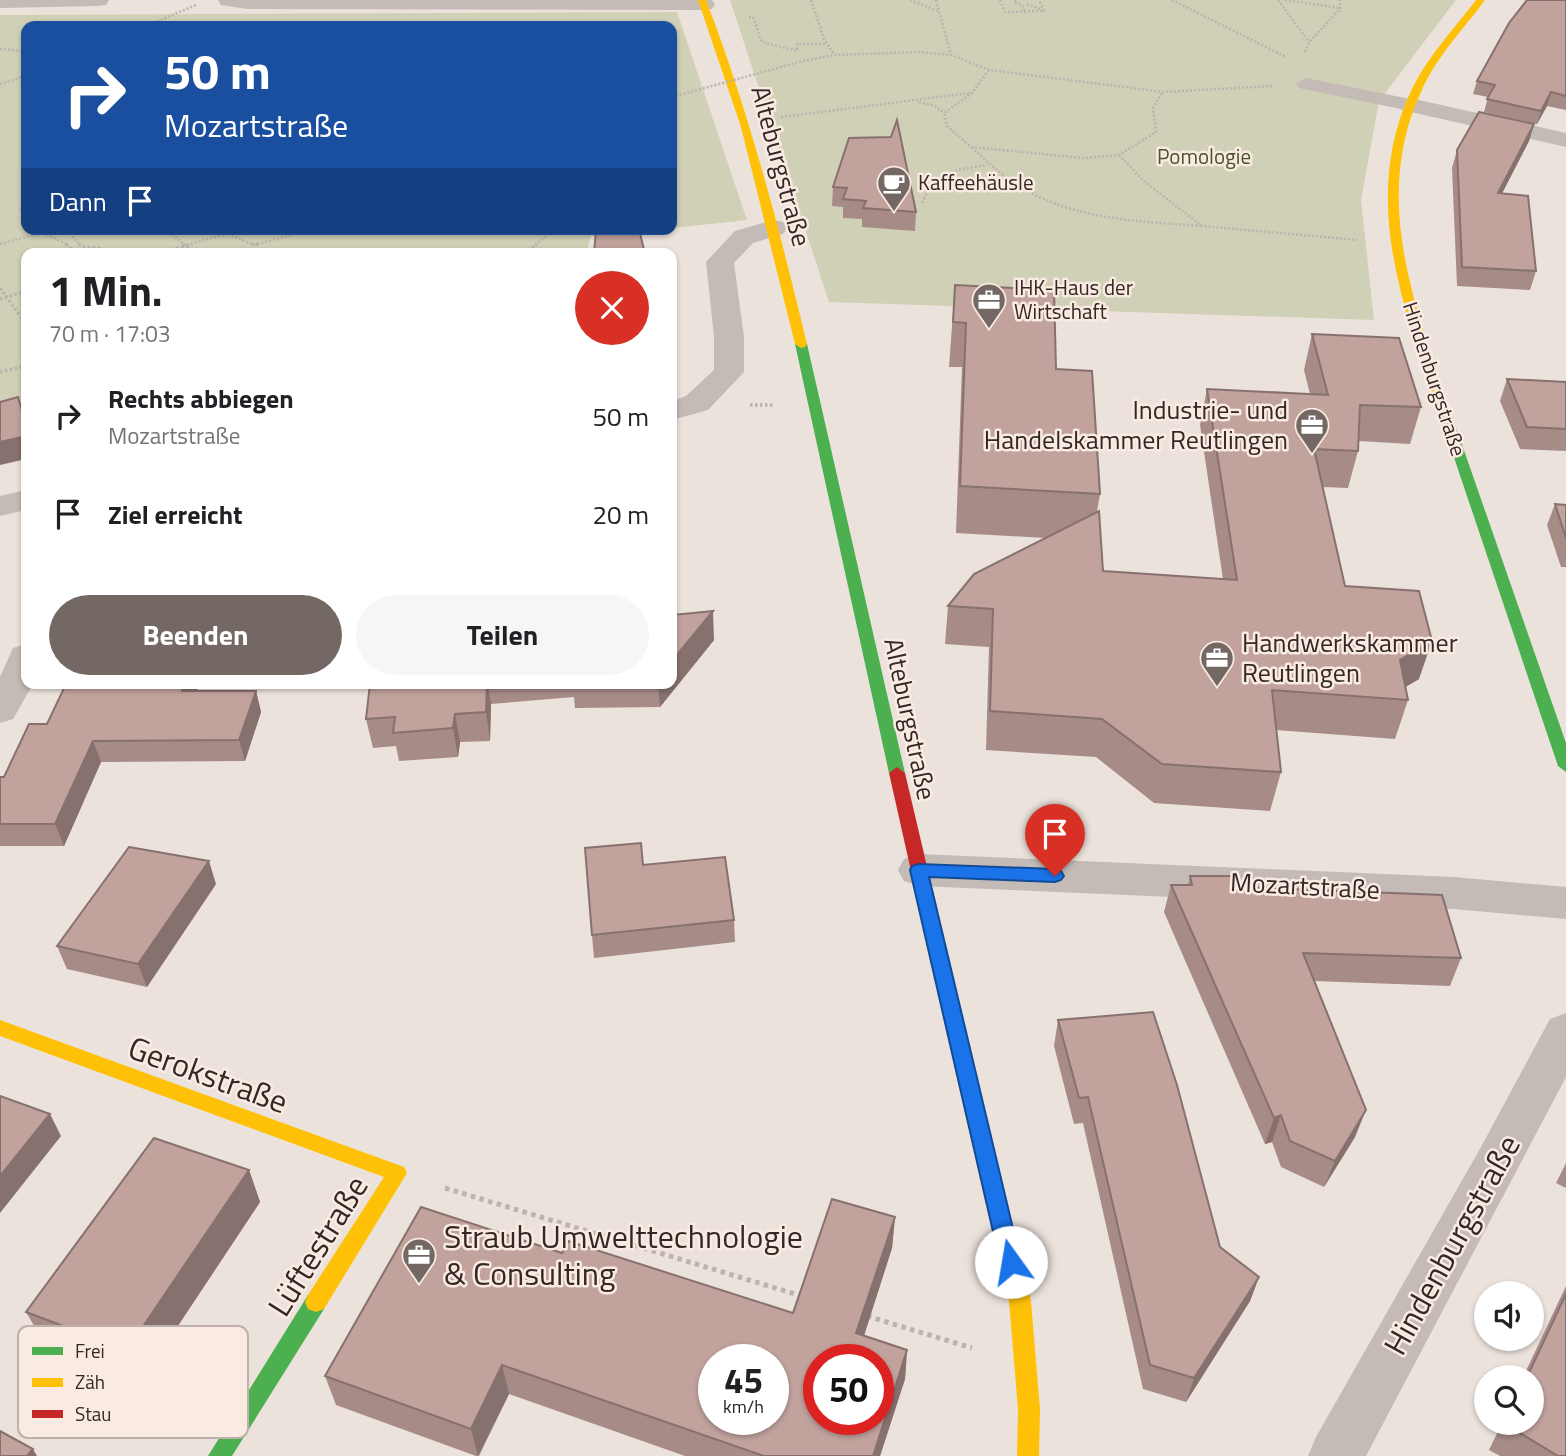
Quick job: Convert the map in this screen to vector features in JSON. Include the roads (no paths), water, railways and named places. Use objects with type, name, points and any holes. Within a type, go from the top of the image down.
[{"type":"street","points":[[0,2],[98,0]]},
{"type":"street","points":[[229,0],[247,3],[703,2]]},
{"type":"street","name":"Hindenburgstraße","points":[[1481,0],[1430,67],[1410,105],[1396,169],[1395,242],[1407,295],[1459,458],[1566,766]]},
{"type":"street","name":"Alteburgstraße","points":[[703,2],[745,121],[774,228],[919,870],[1020,1301],[1023,1364],[1029,1409],[1028,1456]]},
{"type":"street","points":[[1410,105],[1566,140]]},
{"type":"street","points":[[677,409],[697,403],[729,372],[729,337],[720,262],[744,237],[774,228]]},
{"type":"street","points":[[0,506],[21,501]]},
{"type":"street","points":[[0,710],[21,670]]},
{"type":"street","name":"Mozartstraße","points":[[919,870],[1454,893],[1566,903]]},
{"type":"street","name":"Gerokstraße","points":[[0,1028],[397,1173]]},
{"type":"street","name":"Hindenburgstraße","points":[[1336,1456],[1499,1162],[1566,1032]]},
{"type":"street","name":"Lüftestraße","points":[[248,1410],[397,1173]]},
{"type":"street","name":"Lüftestraße","points":[[219,1456],[230,1438]]},
{"type":"lane","points":[[1306,84],[1410,105]]},
{"type":"place","name":"Kaffeehäusle","points":[[894,213]]},
{"type":"place","name":"IHK-Haus der Wirtschaft","points":[[989,330]]},
{"type":"place","name":"Industrie- und Handelskammer Reutlingen","points":[[1312,455]]},
{"type":"place","name":"Handwerkskammer Reutlingen","points":[[1217,688]]},
{"type":"place","name":"Straub Umwelttechnologie & Consulting","points":[[419,1285]]},
{"type":"park label","name":"Pomologie","points":[[1204,157]]}]
